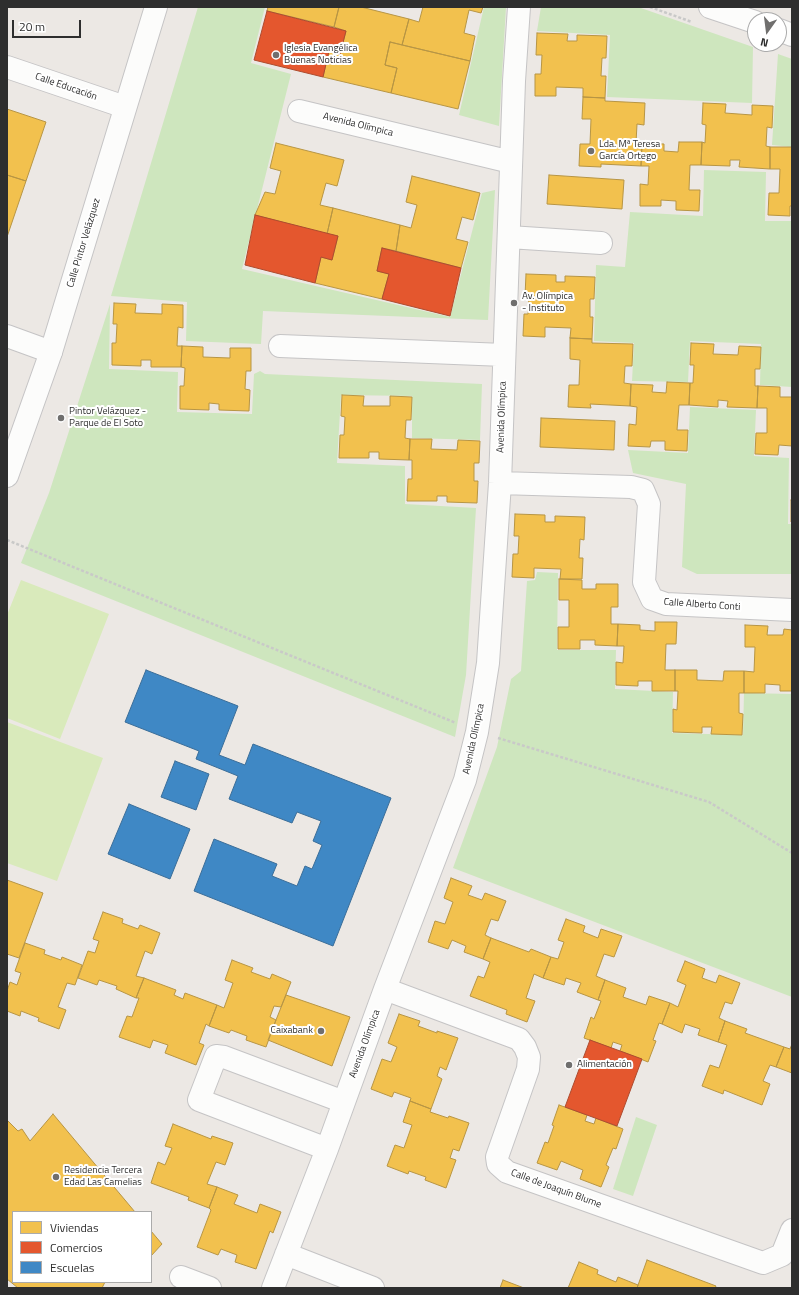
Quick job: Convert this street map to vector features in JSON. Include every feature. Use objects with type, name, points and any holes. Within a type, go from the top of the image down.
[{"type":"street","name":"Calle Pintor Velázquez","points":[[7,476],[51,352],[156,7]]},
{"type":"street","name":"Avenida Olímpica","points":[[273,1288],[327,1149],[384,989],[466,780],[477,732],[488,663],[500,483],[514,81],[519,7]]},
{"type":"street","points":[[710,7],[747,19]]},
{"type":"street","name":"Calle Educación","points":[[7,67],[125,107]]},
{"type":"street","name":"Avenida Olímpica","points":[[299,111],[511,162]]},
{"type":"street","points":[[509,237],[601,243]]},
{"type":"street","points":[[7,336],[51,352]]},
{"type":"street","points":[[280,346],[504,355]]},
{"type":"street","name":"Calle Alberto Conti","points":[[500,483],[631,487],[643,490],[649,504],[644,582],[652,599],[666,604],[792,610]]},
{"type":"street","name":"Calle de Joaquín Blume","points":[[384,989],[519,1039],[526,1047],[529,1057],[528,1069],[497,1157],[498,1164],[507,1172],[763,1263],[782,1255],[792,1230]]},
{"type":"street","points":[[327,1149],[199,1100],[216,1056],[224,1057],[344,1102]]},
{"type":"street","points":[[286,1254],[373,1288]]},
{"type":"street","points":[[181,1277],[210,1288]]},
{"type":"path","points":[[7,540],[477,732],[709,802],[792,853]]},
{"type":"green space","points":[[198,7],[265,7],[251,63],[291,74],[242,269],[450,317],[482,193],[495,190],[488,320],[263,311],[261,344],[186,341],[187,302],[111,296]]},
{"type":"green space","points":[[484,7],[506,7],[499,126],[459,115]]},
{"type":"green space","points":[[541,7],[638,7],[747,45],[747,52],[753,52],[752,103],[607,97],[610,35],[537,31]]},
{"type":"green space","points":[[778,54],[792,59],[792,147],[772,145]]},
{"type":"green space","points":[[704,170],[766,172],[765,221],[792,221],[792,387],[760,385],[761,344],[690,341],[688,382],[632,381],[634,343],[594,341],[596,265],[625,267],[630,212],[703,216]]},
{"type":"green space","points":[[110,304],[109,369],[178,372],[177,412],[252,414],[254,374],[260,371],[265,374],[482,384],[480,440],[412,438],[412,396],[341,395],[337,463],[405,466],[405,504],[476,508],[466,675],[455,737],[21,563],[49,493]]},
{"type":"green space","points":[[690,407],[756,410],[754,456],[789,458],[788,524],[792,524],[792,574],[697,574],[682,567],[686,484],[633,473],[628,450],[688,453]]},
{"type":"green space","points":[[537,572],[558,573],[557,650],[616,650],[615,689],[673,692],[672,733],[743,735],[744,693],[792,694],[792,997],[453,868],[497,747],[511,679],[521,671],[527,581],[535,580]]},
{"type":"green space","points":[[21,580],[109,614],[60,739],[7,718],[7,615]]},
{"type":"green space","points":[[7,722],[103,758],[57,881],[7,863]]},
{"type":"green space","points":[[636,1117],[657,1125],[633,1196],[613,1189]]},
{"type":"building: Viviendas","points":[[268,7],[339,7],[334,27],[267,11]]},
{"type":"building: Viviendas","points":[[339,7],[361,7],[409,19],[402,45],[390,42],[385,65],[397,68],[391,93],[323,77],[329,51],[340,54],[346,31],[334,27]]},
{"type":"building: Viviendas","points":[[423,7],[483,7],[481,13],[469,10],[464,33],[475,36],[470,61],[402,45],[409,19],[419,22]]},
{"type":"building: Viviendas","points":[[537,33],[568,34],[567,41],[577,41],[577,35],[607,36],[606,58],[602,58],[601,76],[606,76],[605,98],[583,97],[583,88],[556,87],[556,96],[535,96],[535,74],[541,74],[542,55],[536,55]]},
{"type":"building: Viviendas","points":[[390,42],[470,61],[458,109],[391,93],[397,68],[385,65]]},
{"type":"building: Viviendas","points":[[583,97],[605,98],[605,101],[645,103],[644,125],[637,124],[636,143],[642,143],[641,166],[601,164],[601,167],[579,166],[580,144],[590,144],[591,119],[582,119]]},
{"type":"building: Viviendas","points":[[703,103],[726,104],[725,113],[752,115],[752,105],[773,106],[772,128],[767,127],[766,146],[770,147],[770,169],[739,167],[740,160],[730,160],[730,166],[701,165],[702,142],[705,143],[706,125],[702,124]]},
{"type":"building: Viviendas","points":[[7,109],[46,122],[26,181],[7,175]]},
{"type":"building: Viviendas","points":[[679,142],[702,142],[701,165],[690,165],[689,190],[700,190],[699,211],[676,210],[676,201],[661,200],[661,206],[640,206],[640,184],[648,185],[649,166],[641,166],[642,143],[664,144],[664,151],[678,152]]},
{"type":"building: Viviendas","points":[[276,143],[344,160],[337,186],[326,183],[320,205],[333,208],[327,234],[255,215],[265,192],[275,194],[281,171],[270,168]]},
{"type":"building: Viviendas","points":[[770,147],[792,147],[792,206],[790,206],[790,216],[768,215],[769,193],[779,193],[780,169],[770,169]]},
{"type":"building: Viviendas","points":[[7,175],[26,181],[7,237]]},
{"type":"building: Viviendas","points":[[549,175],[624,180],[622,209],[547,204]]},
{"type":"building: Viviendas","points":[[412,176],[480,193],[473,220],[462,217],[456,239],[468,242],[461,268],[396,251],[400,225],[411,228],[417,205],[406,202]]},
{"type":"building: Viviendas","points":[[333,208],[400,225],[396,251],[382,248],[377,271],[389,274],[382,299],[315,283],[321,257],[332,260],[338,236],[327,234]]},
{"type":"building: Viviendas","points":[[526,274],[556,275],[556,282],[565,282],[565,276],[595,277],[594,299],[590,299],[590,317],[593,317],[592,339],[570,338],[571,328],[545,327],[545,337],[523,336],[524,314],[528,314],[529,296],[525,296]]},
{"type":"building: Viviendas","points":[[114,303],[136,304],[135,313],[162,314],[162,304],[183,305],[183,328],[178,327],[177,346],[182,346],[181,367],[151,367],[151,360],[141,360],[141,366],[112,365],[112,343],[116,343],[117,324],[113,324]]},
{"type":"building: Viviendas","points":[[570,338],[592,339],[592,343],[633,344],[632,366],[625,366],[624,383],[631,384],[630,406],[590,404],[591,408],[568,407],[569,385],[579,385],[580,360],[570,359]]},
{"type":"building: Viviendas","points":[[691,343],[714,344],[713,354],[738,355],[739,346],[761,347],[760,369],[755,369],[755,386],[758,386],[757,408],[727,407],[728,401],[718,400],[718,407],[689,405],[690,383],[693,383],[694,365],[690,365]]},
{"type":"building: Viviendas","points":[[182,346],[203,347],[203,357],[230,358],[230,348],[251,348],[251,371],[246,371],[245,389],[250,390],[249,411],[219,410],[219,404],[209,403],[209,410],[180,409],[180,386],[184,386],[185,368],[181,367]]},
{"type":"building: Viviendas","points":[[667,382],[690,383],[689,405],[679,405],[677,430],[688,430],[687,451],[665,450],[665,441],[651,441],[650,447],[628,446],[629,424],[636,425],[637,407],[630,406],[631,384],[653,385],[652,392],[666,393]]},
{"type":"building: Viviendas","points":[[758,386],[780,387],[780,397],[792,397],[792,446],[779,445],[778,455],[755,454],[756,433],[767,433],[767,408],[757,408]]},
{"type":"building: Viviendas","points":[[342,395],[364,396],[363,406],[390,406],[390,396],[412,397],[411,420],[406,420],[405,438],[410,439],[409,460],[379,459],[379,452],[369,452],[369,458],[339,458],[340,435],[344,435],[345,417],[341,416]]},
{"type":"building: Viviendas","points":[[541,418],[615,421],[614,450],[540,447]]},
{"type":"building: Viviendas","points":[[410,439],[432,439],[431,449],[457,450],[458,440],[480,441],[479,463],[474,463],[474,481],[478,481],[477,503],[447,502],[447,496],[437,496],[437,501],[407,501],[408,479],[412,479],[412,460],[409,460]]},
{"type":"building: Viviendas","points":[[792,500],[792,522],[791,522]]},
{"type":"building: Viviendas","points":[[515,514],[545,515],[545,522],[555,522],[555,516],[585,517],[584,540],[580,539],[579,558],[583,558],[582,579],[560,579],[561,569],[534,568],[534,578],[512,577],[513,554],[518,554],[519,536],[514,536]]},
{"type":"building: Viviendas","points":[[559,579],[582,580],[582,589],[596,589],[596,584],[618,584],[618,607],[611,607],[611,624],[618,624],[617,646],[595,645],[595,640],[580,640],[580,649],[558,649],[558,627],[569,627],[569,600],[559,600]]},
{"type":"building: Viviendas","points":[[655,622],[677,622],[676,644],[666,644],[665,670],[675,670],[675,691],[652,691],[652,681],[638,681],[638,686],[616,685],[616,662],[623,663],[624,646],[617,646],[618,624],[640,625],[640,630],[655,631]]},
{"type":"building: Viviendas","points":[[745,625],[768,626],[767,635],[783,635],[784,629],[792,630],[792,691],[780,691],[780,685],[765,684],[765,693],[744,693],[744,671],[754,672],[755,647],[745,647]]},
{"type":"building: Viviendas","points":[[675,670],[697,670],[697,680],[723,681],[724,671],[744,671],[744,693],[739,693],[739,713],[743,714],[742,735],[711,734],[712,727],[702,727],[702,733],[673,732],[673,709],[677,710],[678,691],[675,691]]},
{"type":"building: Viviendas","points":[[451,878],[472,886],[468,895],[482,900],[485,893],[506,901],[498,921],[491,919],[485,935],[491,938],[483,959],[464,952],[466,946],[452,940],[448,949],[428,942],[435,921],[445,924],[453,902],[444,898]]},
{"type":"building: Viviendas","points":[[7,880],[43,893],[19,958],[7,954]]},
{"type":"building: Viviendas","points":[[103,912],[123,919],[122,923],[138,929],[140,925],[160,933],[152,954],[145,951],[136,976],[144,978],[136,998],[116,989],[117,986],[99,980],[97,985],[78,978],[88,951],[95,953],[99,941],[93,939]]},
{"type":"building: Viviendas","points":[[566,919],[585,926],[583,932],[598,938],[601,929],[622,936],[614,957],[604,954],[596,976],[605,980],[598,1000],[577,992],[581,983],[566,978],[564,985],[543,978],[551,957],[558,959],[564,942],[558,940]]},
{"type":"building: Viviendas","points":[[491,938],[529,952],[531,949],[551,957],[543,978],[534,974],[526,998],[535,1001],[527,1022],[506,1014],[507,1010],[470,996],[478,976],[484,978],[490,962],[483,959]]},
{"type":"building: Viviendas","points":[[25,943],[45,950],[44,954],[61,960],[62,957],[82,965],[75,985],[67,983],[58,1007],[66,1010],[59,1029],[38,1021],[39,1018],[21,1011],[20,1016],[7,1011],[7,991],[10,982],[17,985],[21,973],[15,971]]},
{"type":"building: Viviendas","points":[[232,960],[253,968],[251,972],[270,979],[272,974],[291,982],[281,1007],[274,1006],[270,1017],[276,1020],[266,1047],[246,1040],[247,1036],[231,1030],[229,1033],[209,1026],[217,1005],[224,1008],[233,983],[225,980]]},
{"type":"building: Viviendas","points":[[685,961],[705,969],[702,978],[716,983],[719,975],[740,983],[732,1004],[725,1002],[719,1018],[725,1021],[718,1042],[698,1035],[700,1029],[685,1024],[682,1033],[662,1024],[670,1003],[678,1007],[686,985],[677,981]]},
{"type":"building: Viviendas","points":[[144,978],[176,990],[174,995],[183,999],[185,993],[217,1005],[209,1026],[206,1024],[199,1043],[204,1045],[196,1065],[165,1053],[168,1045],[153,1040],[150,1048],[119,1037],[127,1016],[132,1017],[139,998],[136,998]]},
{"type":"building: Viviendas","points":[[605,980],[626,988],[623,997],[646,1005],[649,996],[670,1003],[662,1024],[659,1023],[653,1040],[656,1041],[648,1062],[620,1051],[622,1045],[613,1042],[611,1048],[584,1038],[591,1017],[594,1019],[601,1001],[598,1000]]},
{"type":"building: Viviendas","points":[[286,995],[350,1017],[332,1066],[268,1040]]},
{"type":"building: Viviendas","points":[[399,1014],[420,1021],[418,1026],[437,1033],[437,1031],[458,1038],[446,1070],[440,1067],[437,1076],[442,1079],[431,1109],[410,1101],[411,1098],[394,1092],[392,1097],[371,1089],[382,1059],[391,1062],[397,1047],[388,1043]]},
{"type":"building: Viviendas","points":[[725,1021],[747,1029],[745,1033],[784,1047],[776,1067],[770,1065],[763,1081],[770,1084],[762,1105],[724,1090],[723,1094],[702,1086],[710,1065],[719,1068],[727,1045],[718,1042]]},
{"type":"building: Viviendas","points":[[792,1044],[792,1073],[776,1067],[784,1047],[790,1049]]},
{"type":"building: Viviendas","points":[[410,1101],[431,1109],[430,1112],[448,1118],[449,1116],[469,1123],[459,1151],[453,1149],[450,1158],[456,1160],[446,1188],[425,1180],[426,1177],[409,1171],[408,1174],[387,1166],[395,1145],[404,1148],[412,1125],[403,1122]]},
{"type":"building: Viviendas","points":[[559,1105],[587,1115],[585,1121],[594,1124],[596,1118],[623,1129],[616,1149],[613,1148],[606,1165],[609,1167],[601,1187],[580,1179],[583,1170],[561,1161],[557,1170],[537,1163],[545,1142],[548,1143]]},
{"type":"building: Viviendas","name":"Residencia Tercera Edad Las Camelias","points":[[53,1114],[134,1211],[12,1211],[12,1283],[104,1283],[102,1288],[18,1288],[7,1279],[7,1120],[18,1131],[22,1129],[30,1141]]},
{"type":"building: Viviendas","points":[[173,1124],[211,1139],[212,1136],[233,1143],[225,1165],[216,1162],[207,1184],[217,1187],[209,1208],[188,1200],[189,1197],[151,1183],[158,1162],[165,1165],[172,1148],[165,1146]]},
{"type":"building: Viviendas","points":[[217,1187],[238,1195],[234,1204],[257,1213],[260,1204],[281,1212],[273,1233],[270,1231],[256,1269],[235,1262],[237,1255],[221,1249],[218,1255],[197,1247],[211,1210],[209,1208]]},
{"type":"building: Viviendas","points":[[152,1232],[162,1244],[152,1255]]},
{"type":"building: Viviendas","points":[[647,1260],[716,1286],[715,1288],[637,1288]]},
{"type":"building: Viviendas","points":[[579,1262],[598,1270],[597,1274],[616,1282],[618,1277],[638,1285],[637,1288],[568,1288]]},
{"type":"building: Viviendas","points":[[503,1280],[524,1288],[500,1288]]},
{"type":"building: Comercios","points":[[267,11],[346,31],[340,54],[329,51],[323,77],[254,60]]},
{"type":"building: Comercios","points":[[255,215],[338,236],[332,260],[321,257],[315,283],[245,265]]},
{"type":"building: Comercios","points":[[382,248],[461,268],[450,316],[382,299],[389,274],[377,271]]},
{"type":"building: Comercios","points":[[590,1040],[642,1059],[617,1126],[565,1107]]},
{"type":"building: Escuelas","points":[[146,670],[238,706],[219,755],[245,765],[253,744],[391,798],[333,946],[194,891],[214,839],[277,864],[272,876],[297,886],[305,866],[312,869],[322,845],[313,841],[321,821],[297,812],[292,823],[229,799],[238,776],[196,759],[199,751],[125,722]]},
{"type":"building: Escuelas","points":[[175,761],[209,774],[196,810],[161,797]]},
{"type":"building: Escuelas","points":[[129,804],[190,829],[170,879],[108,854]]},
{"type":"place","name":"Iglesia Evangélica Buenas Noticias","points":[[276,55]]},
{"type":"place","name":"Lda. Mª Teresa García Ortego","points":[[591,151]]},
{"type":"place","name":"Av. Olímpica - Instituto","points":[[514,303]]},
{"type":"place","name":"Pintor Velázquez - Parque de El Soto","points":[[61,418]]},
{"type":"place","name":"Caixabank","points":[[321,1031]]},
{"type":"place","name":"Alimentación","points":[[569,1065]]},
{"type":"place","name":"Residencia Tercera Edad Las Camelias","points":[[56,1177]]}]
